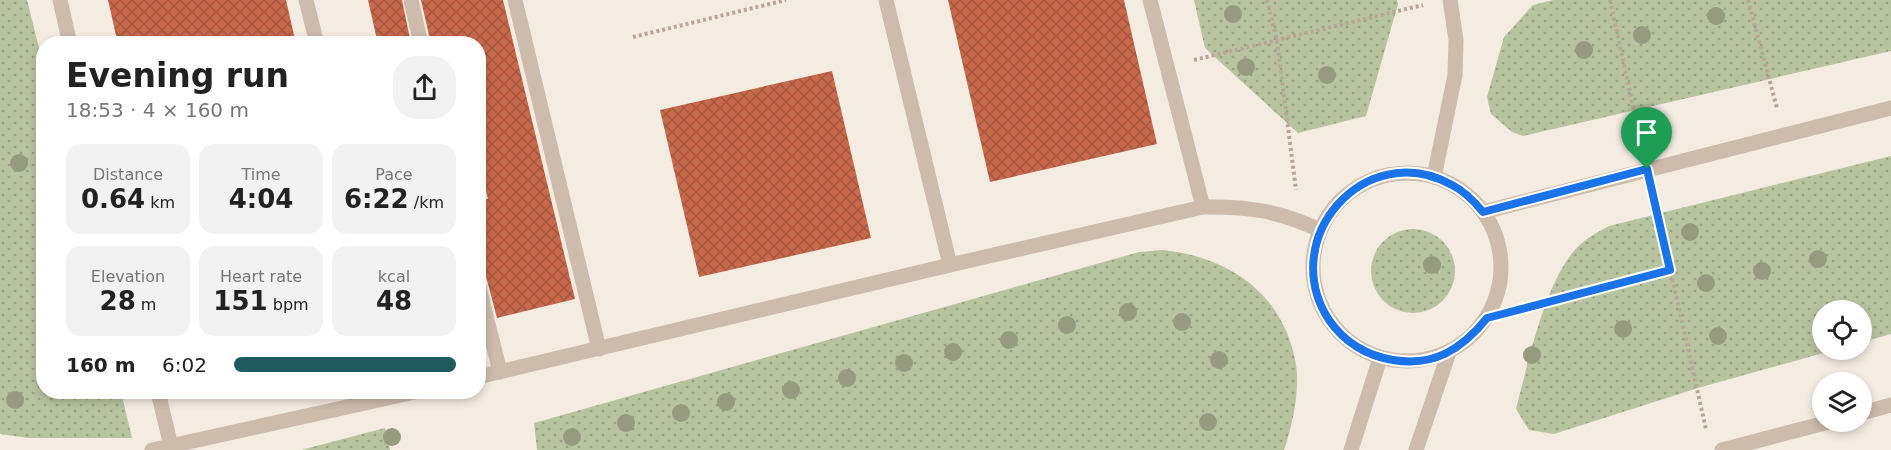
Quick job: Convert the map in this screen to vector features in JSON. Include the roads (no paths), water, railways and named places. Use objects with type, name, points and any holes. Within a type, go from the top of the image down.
[{"type":"street","points":[[60,0],[68,36]]},
{"type":"street","points":[[306,0],[315,36]]},
{"type":"street","points":[[411,0],[419,36]]},
{"type":"street","points":[[515,0],[599,349]]},
{"type":"street","points":[[886,0],[950,265]]},
{"type":"street","points":[[1150,0],[1203,207]]},
{"type":"street","points":[[1434,177],[1455,75],[1456,40],[1450,0]]},
{"type":"street","points":[[1483,212],[1891,108]]},
{"type":"street","points":[[1411,173],[1434,177],[1453,185],[1483,212],[1496,237],[1501,265],[1498,292],[1487,318],[1470,338],[1449,352],[1426,360],[1403,362],[1380,358],[1356,347],[1336,330],[1322,308],[1314,282],[1313,256],[1320,230],[1331,211],[1347,194],[1367,182],[1388,175],[1411,173]]},
{"type":"street","points":[[486,375],[1203,207],[1236,206],[1268,210],[1320,230]]},
{"type":"street","points":[[486,315],[500,372]]},
{"type":"street","points":[[1416,450],[1449,352]]},
{"type":"street","points":[[1352,450],[1380,358]]},
{"type":"street","points":[[160,399],[171,446]]},
{"type":"street","points":[[152,450],[378,399]]},
{"type":"street","points":[[1872,410],[1891,405]]},
{"type":"street","points":[[1722,450],[1812,426]]}]
